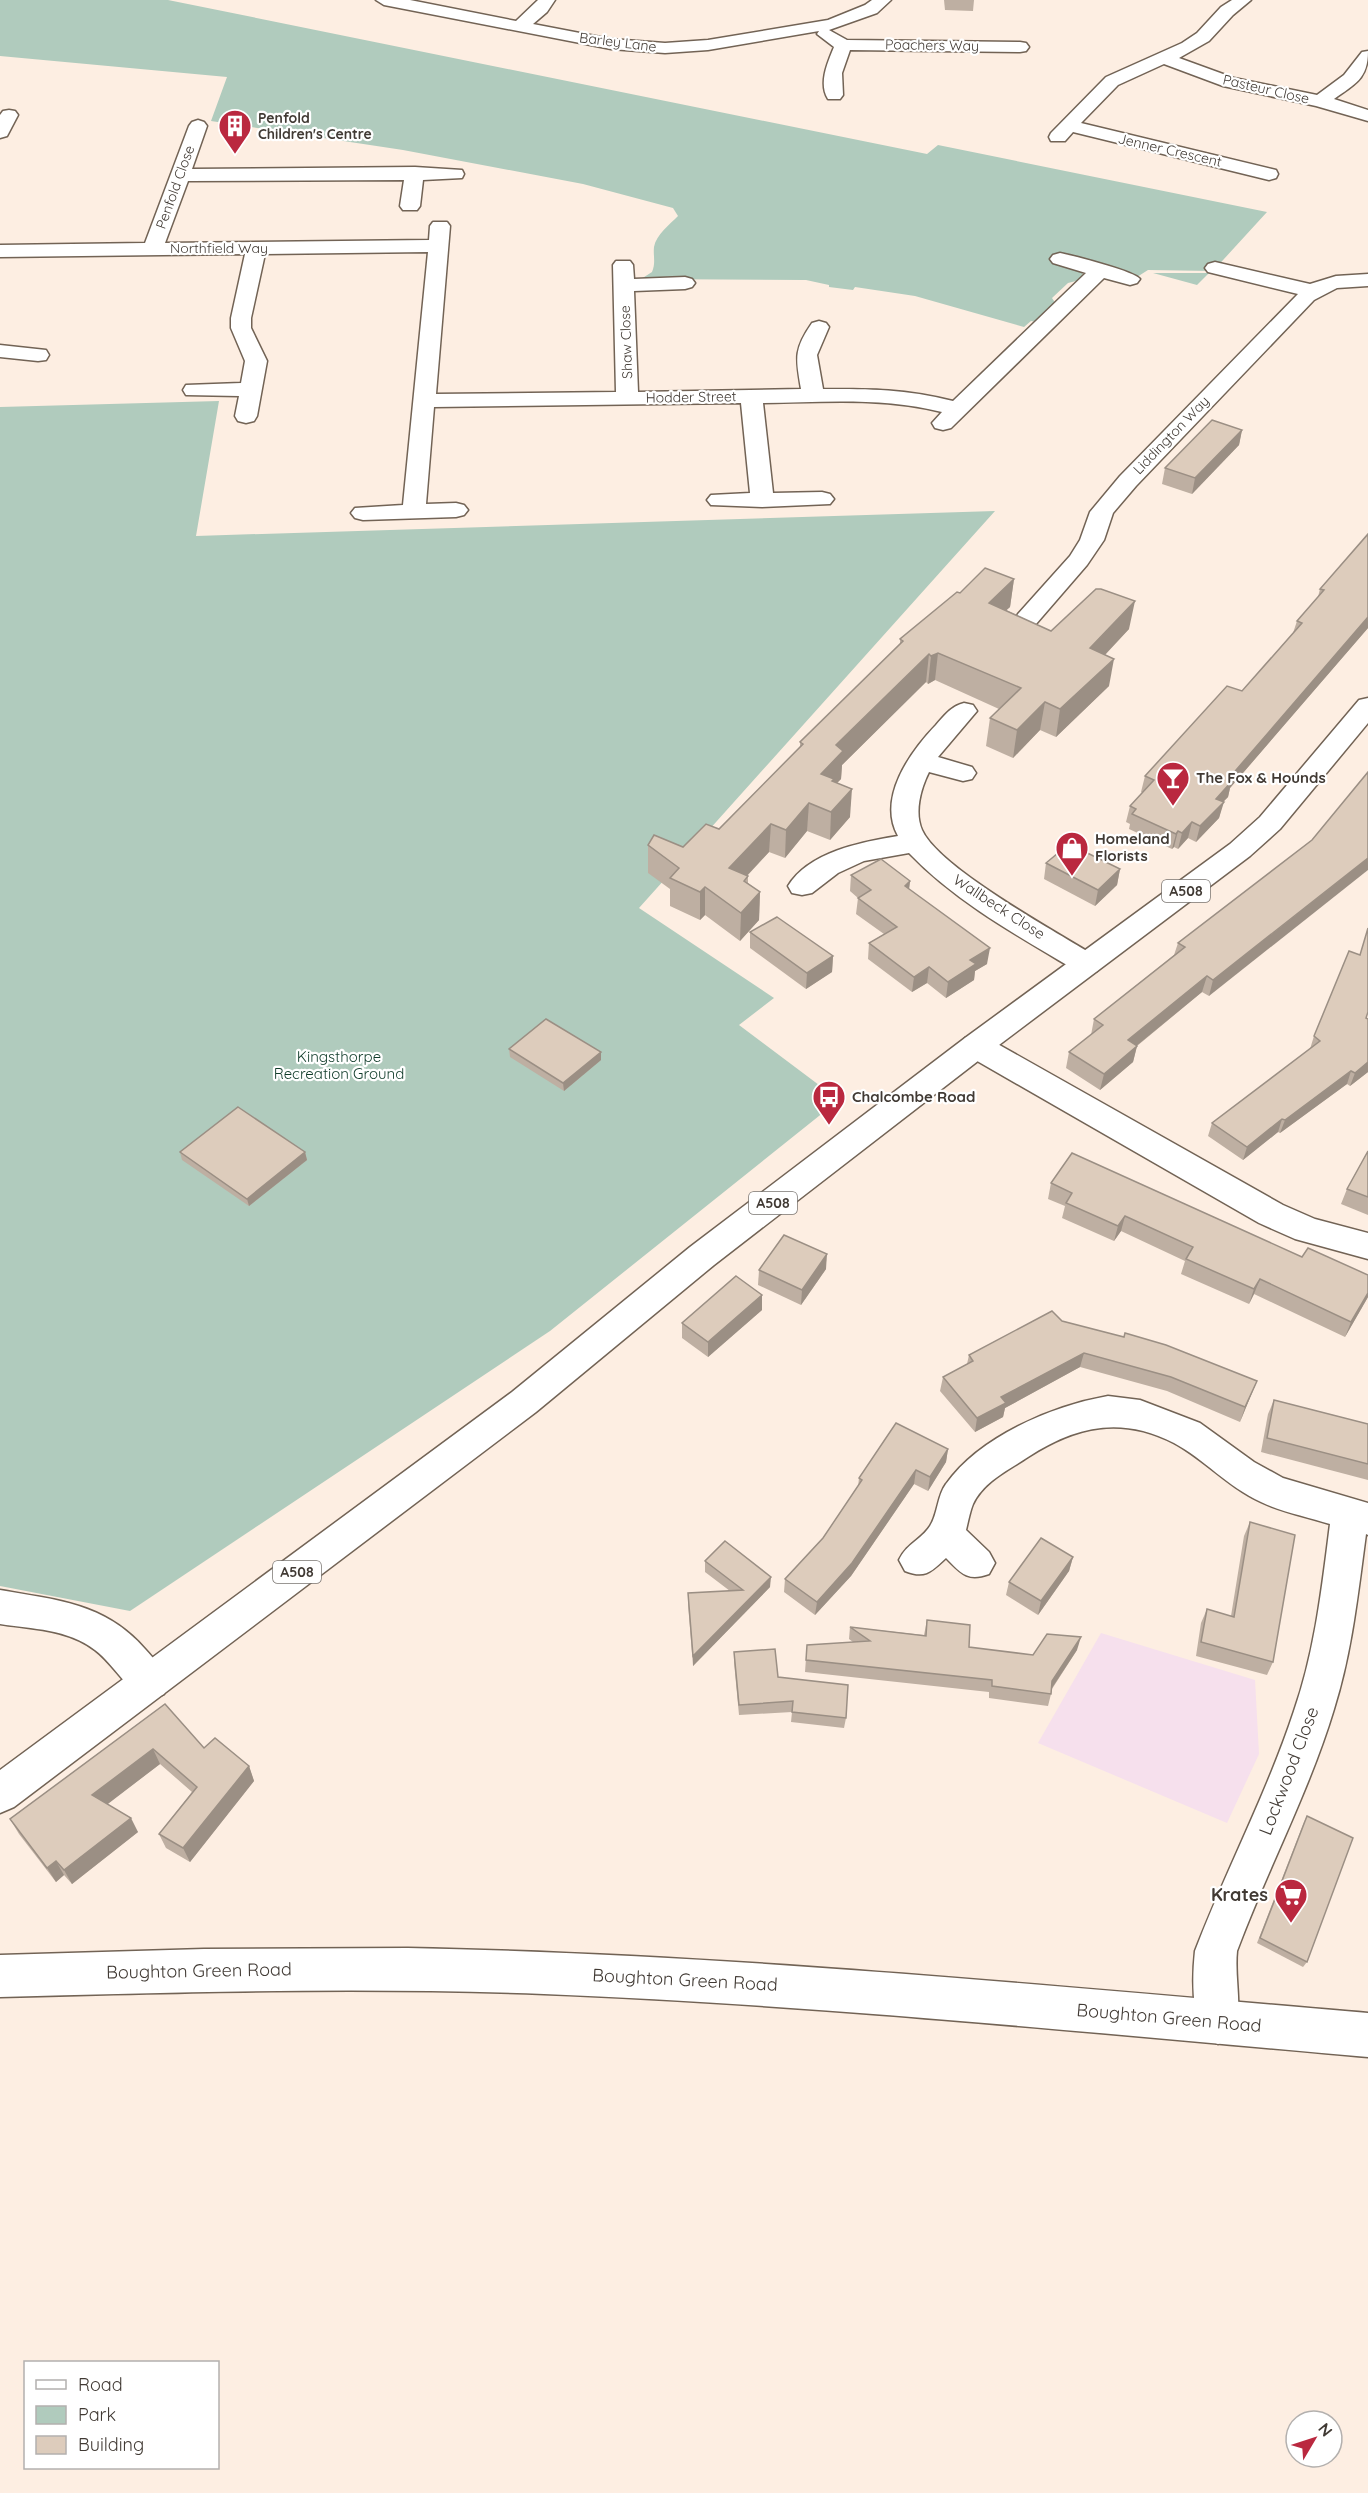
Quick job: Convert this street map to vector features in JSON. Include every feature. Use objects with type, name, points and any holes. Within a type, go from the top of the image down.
[{"type":"main road","name":"Barley Lane","points":[[384,0],[626,46],[665,48],[708,45],[817,27],[856,16],[883,0]]},
{"type":"main road","points":[[520,26],[541,9],[547,0]]},
{"type":"main road","name":"Jenner Crescent","points":[[1244,0],[1227,10],[1203,37],[1166,59],[1112,81],[1064,132],[1272,175]]},
{"type":"main road","points":[[817,27],[843,45],[833,73],[834,95]]},
{"type":"main road","name":"Poachers Way","points":[[843,45],[1020,47]]},
{"type":"main road","points":[[1320,101],[1350,79],[1368,56]]},
{"type":"main road","name":"Pasteur Close","points":[[1166,59],[1229,82],[1320,101],[1368,116]]},
{"type":"main road","name":"Penfold Close","points":[[153,249],[198,126]]},
{"type":"main road","points":[[410,206],[415,173]]},
{"type":"main road","points":[[180,175],[455,174]]},
{"type":"main road","name":"Northfield Way","points":[[0,251],[256,248],[439,236],[414,511]]},
{"type":"main road","points":[[246,416],[256,361],[244,336],[241,318],[256,248]]},
{"type":"main road","points":[[1060,259],[1130,279]]},
{"type":"main road","points":[[1215,268],[1312,291]]},
{"type":"main road","points":[[940,427],[1100,270]]},
{"type":"main road","name":"Shaw Close","points":[[627,398],[624,275],[685,284]]},
{"type":"main road","name":"Liddington Way","points":[[1027,619],[1060,598],[1086,550],[1102,512],[1128,481],[1312,291],[1338,282],[1368,280]]},
{"type":"main road","points":[[813,395],[807,355],[819,327]]},
{"type":"main road","points":[[0,351],[38,355]]},
{"type":"main road","points":[[194,390],[251,389]]},
{"type":"main road","name":"Hodder Street","points":[[424,401],[813,395],[897,396],[957,409]]},
{"type":"main road","points":[[751,396],[762,500]]},
{"type":"main road","points":[[719,500],[822,499]]},
{"type":"main road","points":[[363,513],[456,510]]},
{"type":"main road","name":"A508","points":[[0,1794],[514,1409],[674,1277],[976,1046],[1256,838],[1368,706]]},
{"type":"main road","name":"Wallbeck Close","points":[[964,711],[945,730],[923,761],[908,790],[905,801],[907,831],[915,843],[939,867],[962,884],[1087,964]]},
{"type":"main road","points":[[923,761],[963,773]]},
{"type":"main road","points":[[802,887],[815,874],[847,855],[887,846],[915,843]]},
{"type":"main road","points":[[976,1046],[1271,1214],[1317,1233],[1368,1246]]},
{"type":"main road","name":"Lockwood Close","points":[[946,1535],[957,1497],[976,1472],[1030,1437],[1078,1416],[1108,1411],[1140,1415],[1187,1433],[1254,1482],[1297,1499],[1359,1516],[1315,1710],[1216,1951],[1214,1970],[1218,2022]]},
{"type":"main road","points":[[918,1560],[946,1535],[976,1563]]},
{"type":"main road","points":[[0,1607],[74,1620],[99,1631],[114,1642],[150,1682]]},
{"type":"main road","name":"Boughton Green Road","points":[[0,1976],[330,1969],[544,1972],[786,1986],[1368,2035]]},
{"type":"shaded area","points":[[1101,1633],[1255,1680],[1259,1754],[1227,1823],[1038,1743]]},
{"type":"green space","points":[[0,0],[168,0],[927,154],[938,145],[1267,212],[1213,271],[1148,270],[1137,277],[1059,255],[1082,272],[1083,276],[1080,280],[1068,283],[1052,298],[1056,304],[1036,322],[1031,321],[1024,327],[915,296],[855,287],[853,290],[829,287],[829,285],[806,280],[641,279],[652,272],[657,238],[678,216],[673,208],[583,184],[403,150],[211,121],[227,77],[0,56]]},
{"type":"green space","points":[[1153,273],[1209,273],[1197,285]]},
{"type":"green space","name":"Kingsthorpe Recreation Ground","points":[[219,401],[196,536],[995,511],[639,908],[774,998],[739,1025],[839,1100],[550,1331],[130,1611],[0,1586],[0,407]]},
{"type":"building","points":[[1212,420],[1242,430],[1195,478],[1165,468]]},
{"type":"building","points":[[1368,534],[1368,617],[1230,777],[1232,781],[1216,799],[1224,802],[1200,826],[1192,822],[1182,833],[1178,831],[1176,834],[1132,814],[1136,809],[1130,806],[1154,780],[1145,776],[1227,686],[1242,691],[1302,623],[1297,621],[1324,590],[1320,589]]},
{"type":"building","points":[[985,568],[1014,579],[989,603],[1051,631],[1096,589],[1135,601],[1090,648],[1114,659],[1060,709],[1045,702],[1017,730],[990,718],[1021,688],[938,653],[931,656],[929,654],[836,745],[843,751],[821,774],[852,789],[831,812],[809,803],[786,830],[771,824],[729,868],[748,876],[744,881],[760,892],[741,913],[705,887],[700,892],[670,878],[679,868],[648,845],[654,835],[683,847],[706,824],[719,829],[803,744],[800,742],[903,641],[900,639],[957,592],[960,593]]},
{"type":"building","points":[[1368,772],[1368,858],[1213,980],[1207,976],[1128,1040],[1137,1046],[1104,1074],[1069,1052],[1103,1025],[1094,1019],[1185,947],[1178,943],[1312,840]]},
{"type":"building","points":[[1069,844],[1120,869],[1098,890],[1046,863]]},
{"type":"building","points":[[881,859],[910,881],[905,886],[990,948],[970,960],[976,964],[948,982],[929,967],[914,977],[869,943],[897,927],[858,898],[871,890],[851,875]]},
{"type":"building","points":[[777,917],[833,956],[807,973],[750,932]]},
{"type":"building","points":[[1368,928],[1368,1012],[1366,1018],[1368,1019],[1368,1062],[1355,1073],[1351,1071],[1285,1120],[1282,1119],[1247,1147],[1212,1123],[1320,1041],[1314,1036],[1349,951],[1360,955]]},
{"type":"building","points":[[546,1019],[601,1052],[563,1083],[509,1049]]},
{"type":"building","points":[[238,1107],[305,1152],[247,1199],[180,1152]]},
{"type":"building","points":[[1368,1151],[1368,1197],[1347,1189]]},
{"type":"building","points":[[1072,1153],[1302,1257],[1308,1248],[1368,1275],[1368,1293],[1351,1322],[1260,1279],[1254,1289],[1186,1259],[1193,1247],[1125,1216],[1118,1226],[1066,1203],[1072,1193],[1051,1183]]},
{"type":"building","points":[[784,1235],[827,1254],[802,1290],[759,1270]]},
{"type":"building","points":[[736,1276],[762,1295],[708,1342],[682,1323]]},
{"type":"building","points":[[1052,1311],[1062,1321],[1124,1337],[1125,1333],[1166,1345],[1257,1381],[1245,1407],[1171,1377],[1084,1353],[1001,1397],[1006,1403],[977,1418],[943,1377],[973,1361],[969,1355]]},
{"type":"building","points":[[1274,1400],[1368,1424],[1368,1464],[1267,1438]]},
{"type":"building","points":[[896,1423],[948,1449],[930,1477],[916,1470],[852,1563],[817,1602],[785,1579],[823,1538],[862,1480],[859,1478]]},
{"type":"building","points":[[1250,1522],[1295,1535],[1273,1662],[1201,1642],[1207,1609],[1234,1617]]},
{"type":"building","points":[[1041,1538],[1073,1557],[1041,1601],[1009,1582]]},
{"type":"building","points":[[725,1541],[771,1577],[693,1656],[688,1593],[743,1590],[705,1561]]},
{"type":"building","points":[[927,1620],[970,1625],[969,1647],[1033,1655],[1047,1634],[1081,1637],[1052,1681],[1051,1694],[992,1686],[992,1680],[806,1660],[807,1645],[870,1641],[850,1627],[926,1636]]},
{"type":"building","points":[[775,1649],[778,1677],[848,1685],[846,1718],[792,1712],[793,1701],[739,1705],[734,1652]]},
{"type":"building","points":[[165,1704],[204,1748],[215,1738],[249,1766],[183,1848],[159,1834],[197,1787],[153,1749],[92,1795],[131,1818],[64,1870],[56,1861],[47,1868],[10,1819]]},
{"type":"building","points":[[1307,1816],[1353,1838],[1307,1962],[1260,1938]]},
{"type":"place","name":"Penfold Children's Centre","points":[[235,155]]},
{"type":"place","name":"The Fox & Hounds","points":[[1173,807]]},
{"type":"place","name":"Homeland Florists","points":[[1072,877]]},
{"type":"place","name":"Chalcombe Road","points":[[829,1126]]},
{"type":"place","name":"Krates","points":[[1291,1924]]}]
